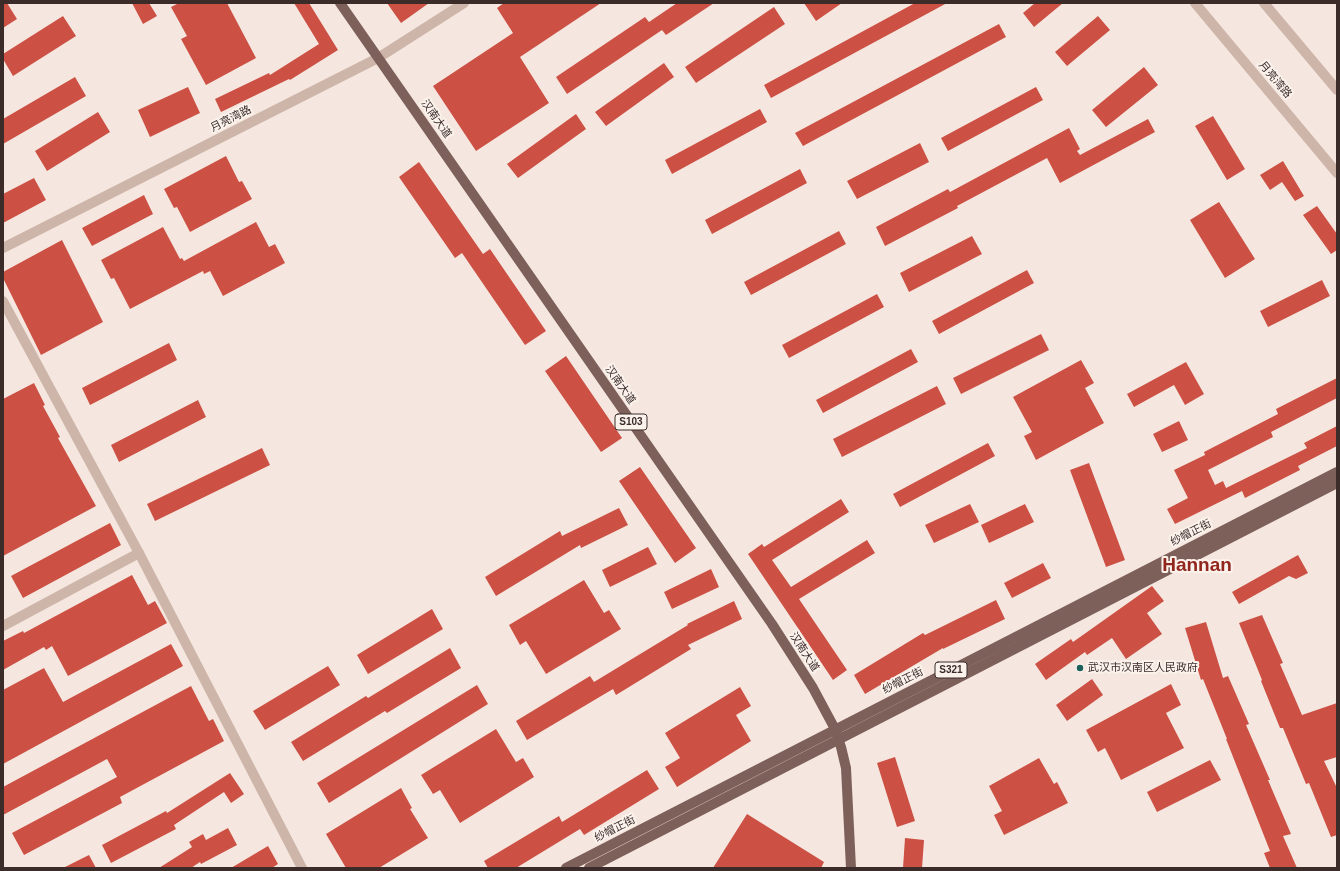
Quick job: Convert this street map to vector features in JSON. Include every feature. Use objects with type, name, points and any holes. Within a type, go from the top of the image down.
[{"type":"main road","name":"汉南大道","points":[[340,3],[772,624],[813,688],[835,729],[846,768],[851,868]]},
{"type":"main road","name":"纱帽正街","points":[[566,868],[1337,472]]},
{"type":"main road","name":"纱帽正街","points":[[589,868],[1337,484]]},
{"type":"street","name":"月亮湾路","points":[[3,248],[378,58],[464,3]]},
{"type":"street","name":"月亮湾路","points":[[1195,3],[1337,173]]},
{"type":"street","points":[[1264,3],[1337,90]]},
{"type":"street","points":[[3,301],[138,553],[302,868]]},
{"type":"street","points":[[3,626],[138,553]]},
{"type":"building","points":[[3,3],[7,3],[17,19],[3,28]]},
{"type":"building","points":[[132,3],[149,3],[157,16],[143,24]]},
{"type":"building","points":[[179,3],[227,3],[256,58],[206,85],[181,39],[187,36],[171,7]]},
{"type":"building","points":[[294,3],[309,3],[338,50],[290,80],[289,79],[221,112],[215,99],[269,73],[270,75],[319,44]]},
{"type":"building","points":[[387,3],[429,3],[401,23]]},
{"type":"building","points":[[504,3],[601,3],[520,57],[549,103],[476,151],[433,86],[513,33],[497,8]]},
{"type":"building","points":[[677,3],[714,3],[666,35],[662,30],[567,94],[556,77],[645,17],[649,22]]},
{"type":"building","points":[[804,3],[842,3],[816,21]]},
{"type":"building","points":[[915,3],[947,3],[771,98],[764,85]]},
{"type":"building","points":[[1035,3],[1063,3],[1034,27],[1023,13]]},
{"type":"building","points":[[774,7],[785,24],[696,83],[685,67]]},
{"type":"building","points":[[63,16],[76,36],[13,76],[3,59],[3,54]]},
{"type":"building","points":[[1098,16],[1110,30],[1067,66],[1055,52]]},
{"type":"building","points":[[999,24],[1006,37],[803,146],[795,133]]},
{"type":"building","points":[[664,63],[674,77],[606,126],[595,112]]},
{"type":"building","points":[[1144,67],[1158,85],[1106,127],[1092,110]]},
{"type":"building","points":[[75,77],[86,96],[3,144],[3,119]]},
{"type":"building","points":[[188,87],[200,113],[150,137],[138,110]]},
{"type":"building","points":[[1036,87],[1043,100],[948,151],[941,138]]},
{"type":"building","points":[[760,109],[767,122],[672,174],[665,160]]},
{"type":"building","points":[[98,112],[110,132],[47,171],[35,151]]},
{"type":"building","points":[[576,114],[586,129],[518,178],[507,164]]},
{"type":"building","points":[[1213,116],[1245,169],[1227,180],[1195,126]]},
{"type":"building","points":[[1148,119],[1155,132],[1060,183],[1047,158],[957,206],[958,208],[885,246],[876,227],[948,189],[950,192],[1069,128],[1080,149],[1077,151],[1080,155]]},
{"type":"building","points":[[920,143],[929,162],[857,199],[847,181]]},
{"type":"building","points":[[226,156],[239,182],[242,181],[252,199],[190,232],[177,207],[174,208],[164,189]]},
{"type":"building","points":[[1283,161],[1304,196],[1295,201],[1282,182],[1270,190],[1260,175]]},
{"type":"building","points":[[419,162],[483,254],[490,249],[546,331],[525,345],[462,253],[455,258],[399,177]]},
{"type":"building","points":[[800,169],[807,183],[712,234],[705,220]]},
{"type":"building","points":[[34,178],[46,200],[3,223],[3,194]]},
{"type":"building","points":[[144,195],[153,214],[92,246],[82,228]]},
{"type":"building","points":[[1219,202],[1255,259],[1225,278],[1190,220]]},
{"type":"building","points":[[1317,206],[1337,234],[1337,250],[1331,254],[1303,215]]},
{"type":"building","points":[[256,222],[269,247],[275,244],[285,263],[223,296],[210,271],[204,274],[203,271],[130,309],[114,278],[111,279],[101,260],[163,227],[180,259],[182,258],[184,261]]},
{"type":"building","points":[[839,231],[846,244],[751,295],[744,282]]},
{"type":"building","points":[[972,236],[982,254],[909,292],[900,273]]},
{"type":"building","points":[[62,240],[103,322],[41,355],[3,278],[3,272]]},
{"type":"building","points":[[1027,270],[1034,283],[939,334],[932,321]]},
{"type":"building","points":[[1322,280],[1330,296],[1268,327],[1260,311]]},
{"type":"building","points":[[877,294],[884,307],[789,358],[782,345]]},
{"type":"building","points":[[1041,334],[1049,350],[961,394],[953,378]]},
{"type":"building","points":[[169,343],[177,360],[90,405],[82,388]]},
{"type":"building","points":[[911,349],[918,362],[823,413],[816,400]]},
{"type":"building","points":[[566,356],[622,438],[601,452],[545,371]]},
{"type":"building","points":[[1081,360],[1094,383],[1085,388],[1104,423],[1036,460],[1024,436],[1032,432],[1013,397]]},
{"type":"building","points":[[1186,362],[1204,394],[1185,405],[1174,385],[1134,407],[1127,394]]},
{"type":"building","points":[[1337,378],[1337,398],[1271,432],[1273,437],[1208,470],[1215,485],[1223,481],[1226,488],[1307,448],[1304,443],[1337,426],[1337,446],[1298,466],[1300,470],[1245,498],[1242,491],[1175,524],[1167,509],[1188,498],[1174,470],[1205,455],[1204,452],[1278,414],[1276,409]]},
{"type":"building","points":[[34,383],[45,405],[43,406],[60,437],[58,438],[96,506],[3,556],[3,399]]},
{"type":"building","points":[[937,386],[946,404],[842,457],[833,439]]},
{"type":"building","points":[[198,400],[206,417],[119,462],[111,445]]},
{"type":"building","points":[[1179,421],[1188,440],[1162,452],[1153,434]]},
{"type":"building","points":[[988,443],[995,456],[900,507],[893,494]]},
{"type":"building","points":[[262,448],[270,465],[155,521],[147,504]]},
{"type":"building","points":[[1089,463],[1125,560],[1106,567],[1070,470]]},
{"type":"building","points":[[640,467],[696,548],[675,563],[619,481]]},
{"type":"building","points":[[841,499],[849,512],[772,560],[791,587],[867,540],[875,553],[799,599],[847,670],[833,680],[748,554],[762,544],[764,547]]},
{"type":"building","points":[[970,504],[979,522],[934,543],[925,525]]},
{"type":"building","points":[[1025,504],[1034,522],[989,543],[981,525]]},
{"type":"building","points":[[619,508],[628,525],[581,548],[580,545],[496,596],[485,577],[560,531],[562,536]]},
{"type":"building","points":[[110,523],[121,545],[23,598],[11,576]]},
{"type":"building","points":[[648,547],[657,564],[610,587],[602,570]]},
{"type":"building","points":[[1298,555],[1308,573],[1296,579],[1289,576],[1239,604],[1232,592]]},
{"type":"building","points":[[1043,563],[1051,578],[1012,598],[1004,583]]},
{"type":"building","points":[[711,569],[719,587],[672,609],[664,592]]},
{"type":"building","points":[[132,575],[148,605],[155,601],[167,623],[68,676],[52,646],[46,650],[44,647],[3,670],[3,641],[23,631],[24,633]]},
{"type":"building","points":[[584,580],[604,613],[609,610],[621,629],[546,674],[526,641],[520,645],[509,625]]},
{"type":"building","points":[[1152,586],[1164,601],[1147,613],[1162,634],[1126,659],[1112,638],[1087,655],[1085,652],[1046,680],[1035,664],[1071,639],[1073,642]]},
{"type":"building","points":[[996,600],[1005,619],[943,648],[865,694],[854,675],[923,633],[925,635]]},
{"type":"building","points":[[734,601],[742,619],[688,645],[691,649],[616,695],[613,689],[527,740],[516,721],[590,676],[594,682],[688,625],[687,624]]},
{"type":"building","points":[[432,609],[443,629],[368,674],[357,655]]},
{"type":"building","points":[[1262,615],[1283,663],[1280,664],[1302,715],[1337,703],[1337,757],[1324,761],[1337,788],[1337,835],[1331,837],[1309,783],[1306,784],[1283,728],[1280,728],[1239,623]]},
{"type":"building","points":[[1206,622],[1223,678],[1228,676],[1249,724],[1246,725],[1291,834],[1283,836],[1297,868],[1270,868],[1264,853],[1270,851],[1203,679],[1201,680],[1185,628]]},
{"type":"building","points":[[171,644],[183,666],[3,764],[3,690],[44,668],[63,702]]},
{"type":"building","points":[[450,648],[461,668],[387,713],[385,711],[303,761],[291,742],[366,696],[368,698]]},
{"type":"building","points":[[328,666],[340,685],[265,730],[253,711]]},
{"type":"building","points":[[1092,679],[1103,695],[1067,721],[1056,705]]},
{"type":"building","points":[[1171,684],[1181,705],[1166,713],[1184,748],[1121,780],[1105,748],[1098,752],[1086,730]]},
{"type":"building","points":[[477,685],[488,704],[329,803],[317,783]]},
{"type":"building","points":[[191,686],[209,721],[213,719],[224,741],[120,797],[122,803],[24,855],[12,833],[117,777],[107,759],[3,815],[3,787]]},
{"type":"building","points":[[740,687],[751,706],[736,715],[751,741],[677,787],[665,767],[680,758],[665,733]]},
{"type":"building","points":[[496,729],[516,762],[523,758],[534,777],[460,823],[440,790],[433,794],[421,775]]},
{"type":"building","points":[[895,757],[915,821],[897,827],[877,763]]},
{"type":"building","points":[[1039,758],[1054,784],[1057,782],[1068,803],[1004,835],[994,815],[1002,811],[989,786]]},
{"type":"building","points":[[1210,760],[1221,780],[1157,812],[1147,792]]},
{"type":"building","points":[[647,770],[659,789],[584,835],[580,829],[516,868],[488,868],[484,861],[559,816],[562,822]]},
{"type":"building","points":[[230,773],[244,794],[231,803],[224,792],[174,825],[176,829],[111,863],[102,845],[166,811],[167,813]]},
{"type":"building","points":[[401,788],[412,808],[410,809],[428,838],[379,868],[346,868],[326,834]]},
{"type":"building","points":[[747,814],[824,862],[821,868],[713,868]]},
{"type":"building","points":[[228,828],[237,845],[201,864],[200,862],[191,868],[159,868],[192,847],[189,842],[203,834],[206,840]]},
{"type":"building","points":[[905,838],[924,840],[922,868],[903,868]]},
{"type":"building","points":[[268,846],[278,864],[272,868],[231,868]]},
{"type":"building","points":[[89,855],[96,868],[63,868]]},
{"type":"place","name":"武汉市汉南区人民政府","points":[[1080,668]]},
{"type":"district","name":"Hannan","points":[[1197,566]]}]
